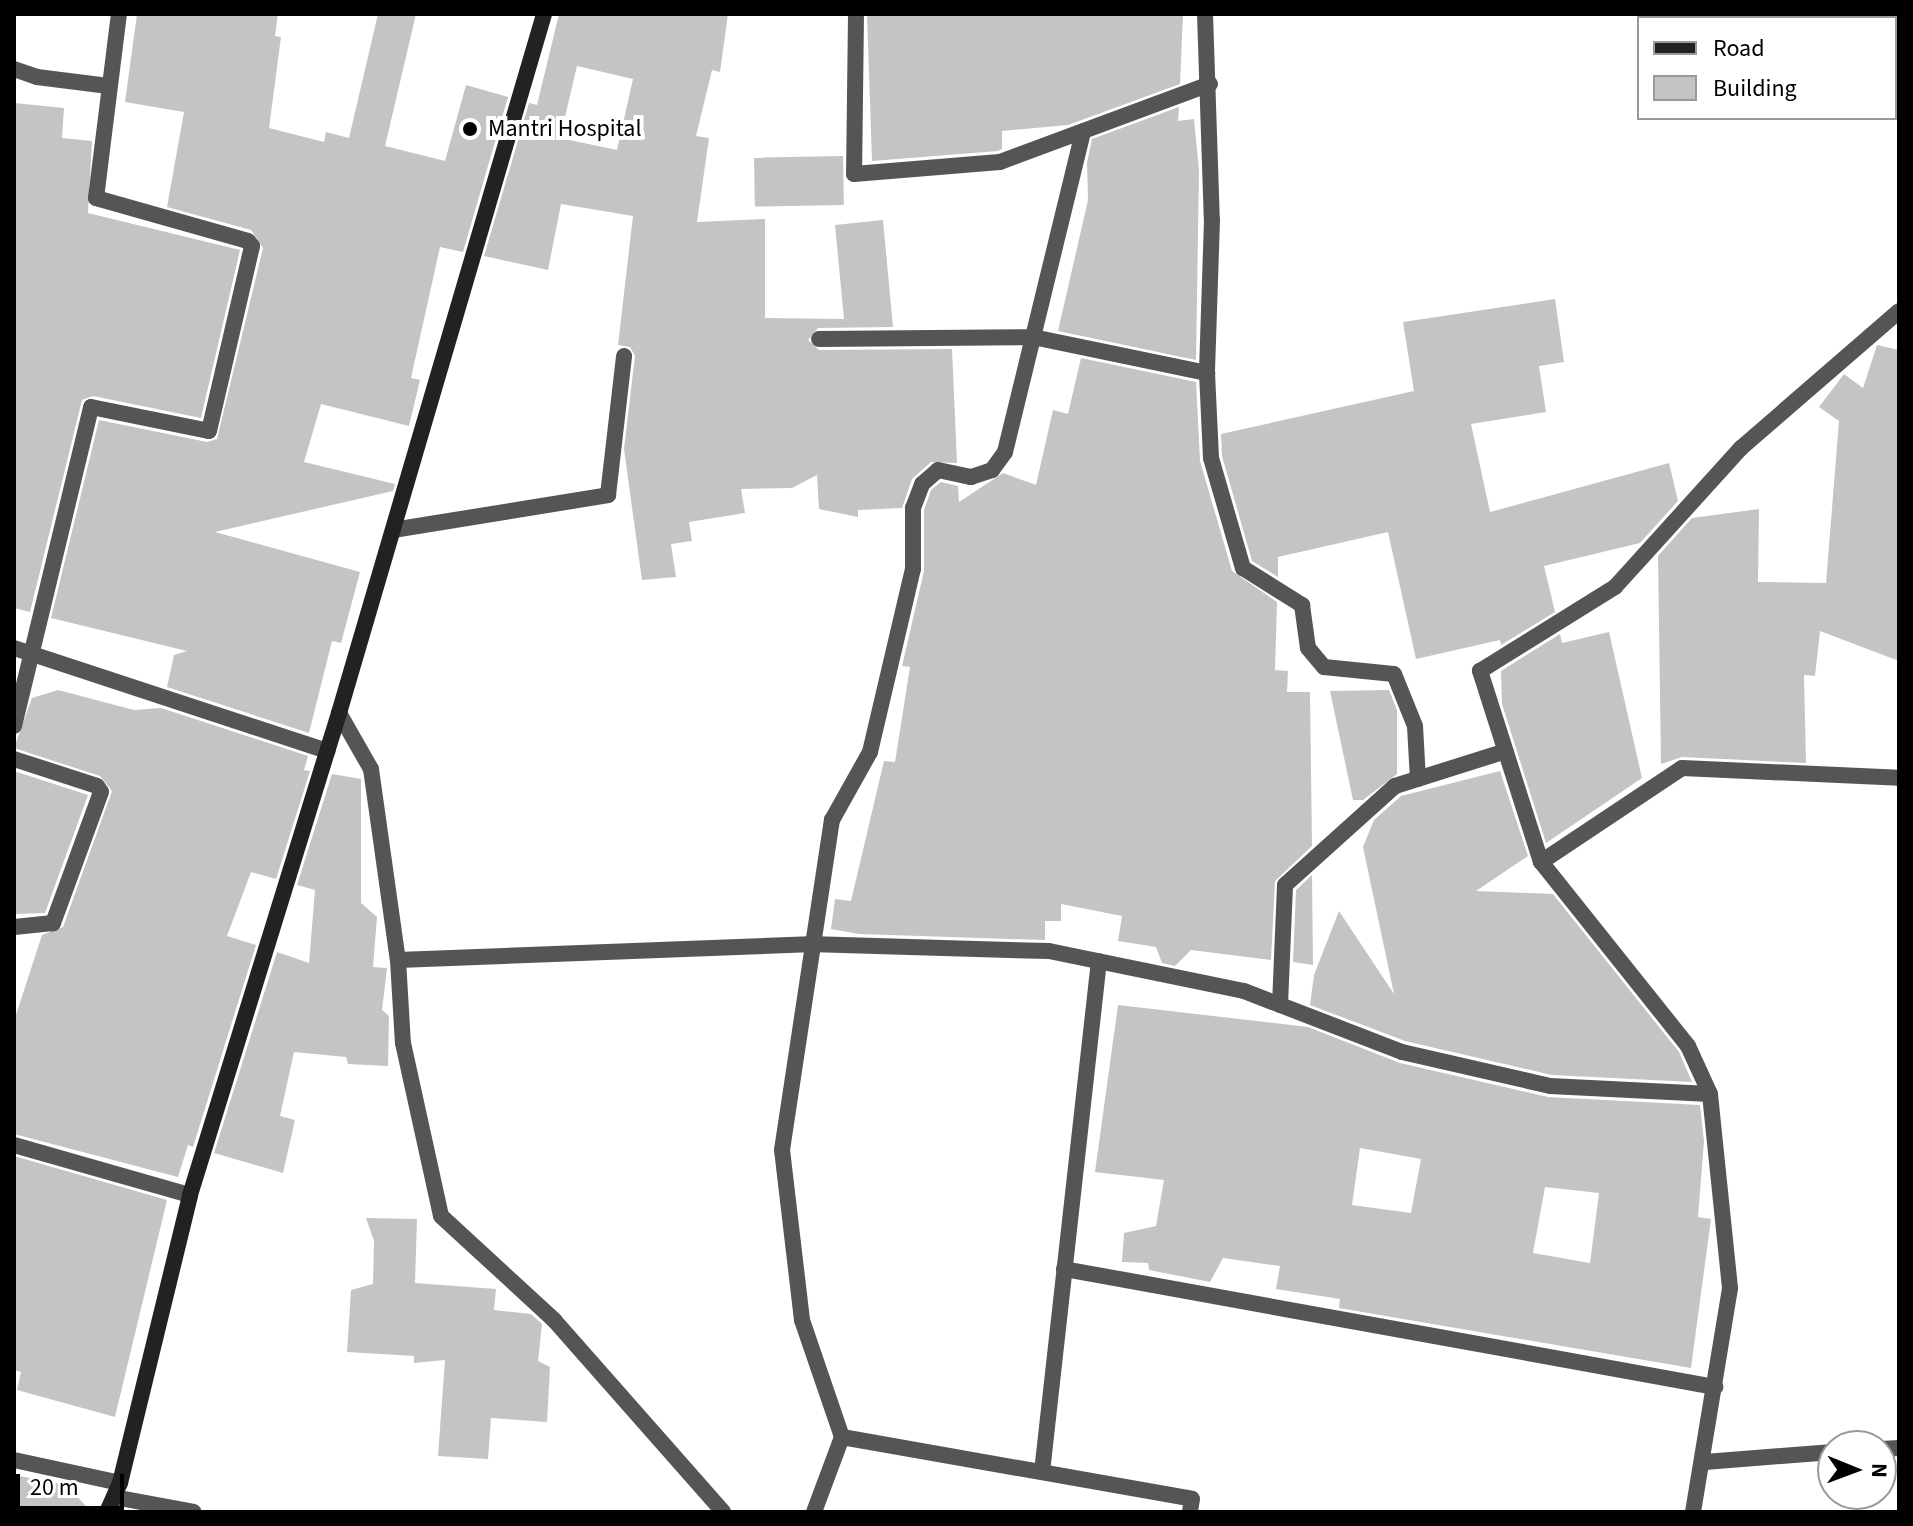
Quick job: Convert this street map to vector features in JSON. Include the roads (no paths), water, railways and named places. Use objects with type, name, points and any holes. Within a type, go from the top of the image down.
[{"type":"street","points":[[14,726],[35,653],[91,407],[208,432],[252,246],[248,241],[96,198],[119,14]]},
{"type":"street","points":[[113,1497],[190,1195],[339,713],[544,14]]},
{"type":"street","points":[[856,14],[854,174],[1000,162],[1210,84]]},
{"type":"street","points":[[1205,14],[1210,84],[1209,446],[1243,568],[1302,605],[1308,648],[1324,667],[1394,674],[1415,726],[1418,779]]},
{"type":"street","points":[[14,69],[108,86]]},
{"type":"street","points":[[814,1512],[842,1437],[802,1320],[783,1179],[785,1118],[809,944],[832,820],[870,752],[913,569],[913,508],[922,484],[938,470],[971,477],[992,470],[1005,452],[1083,131]]},
{"type":"street","points":[[1693,1512],[1705,1462],[1730,1288],[1710,1094],[1688,1046],[1541,862],[1480,671],[1615,587],[1741,448],[1899,311]]},
{"type":"street","points":[[819,339],[1033,337],[1207,373]]},
{"type":"street","points":[[393,530],[608,495],[624,356]]},
{"type":"street","points":[[14,648],[327,751]]},
{"type":"street","points":[[339,713],[371,769],[398,960],[403,1043],[441,1216],[554,1320],[723,1512]]},
{"type":"street","points":[[1280,1005],[1285,885],[1395,786],[1506,751]]},
{"type":"street","points":[[14,759],[101,792],[53,923],[14,927]]},
{"type":"street","points":[[1541,862],[1682,768],[1899,778]]},
{"type":"street","points":[[398,960],[809,944],[1049,951],[1244,991],[1402,1052],[1550,1086],[1710,1094]]},
{"type":"street","points":[[1042,1472],[1099,961]]},
{"type":"street","points":[[14,1145],[190,1195]]},
{"type":"street","points":[[1064,1269],[1715,1387]]},
{"type":"street","points":[[842,1437],[1192,1499],[1190,1512]]},
{"type":"street","points":[[1705,1462],[1817,1453]]},
{"type":"street","points":[[14,1460],[113,1497],[194,1512]]},
{"type":"place","name":"Mantri Hospital","points":[[470,129]]}]
